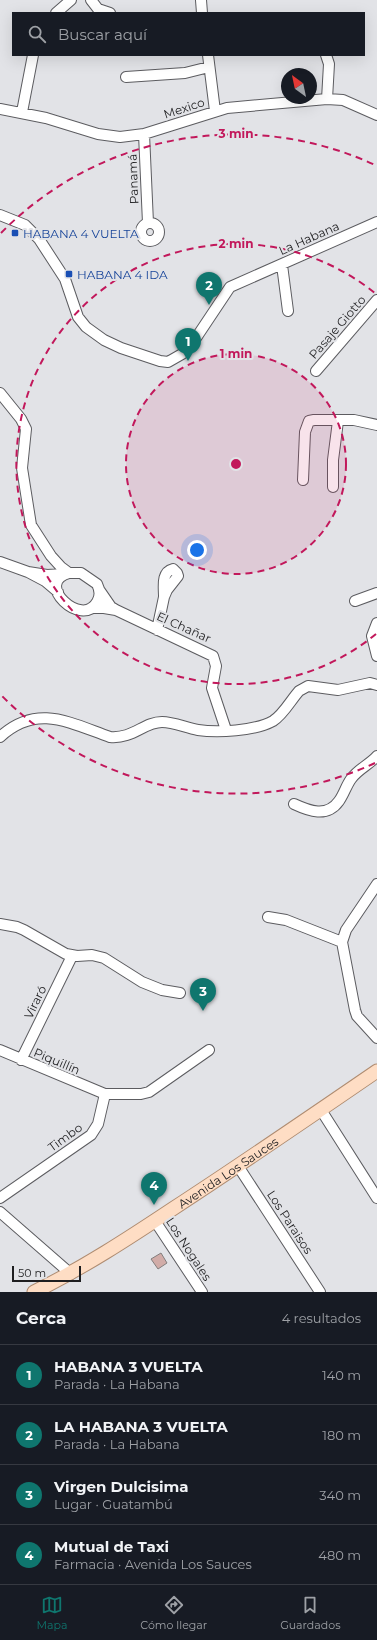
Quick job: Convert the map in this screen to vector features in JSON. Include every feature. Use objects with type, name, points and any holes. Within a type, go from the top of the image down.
[{"type":"main road","name":"Avenida Los Sauces","points":[[34,1292],[71,1274],[155,1221],[377,1071]]},
{"type":"street","points":[[57,12],[71,0]]},
{"type":"street","points":[[91,0],[98,9],[107,12]]},
{"type":"street","points":[[201,0],[202,12]]},
{"type":"street","points":[[22,112],[33,56]]},
{"type":"street","points":[[208,56],[215,111]]},
{"type":"street","points":[[326,56],[329,64],[327,99]]},
{"type":"street","points":[[126,77],[185,73],[209,67]]},
{"type":"street","name":"Mexico","points":[[0,109],[22,112],[46,118],[105,136],[120,137],[144,134],[194,120],[215,111],[227,108],[327,99],[343,100],[377,115]]},
{"type":"street","name":"Panamá","points":[[144,134],[148,223]]},
{"type":"street","name":"La Habana","points":[[0,215],[25,225],[39,239],[65,279],[78,317],[86,327],[104,340],[160,361],[168,362],[182,354],[192,344],[230,287],[377,222]]},
{"type":"street","points":[[282,265],[288,311]]},
{"type":"street","name":"Pasaje Giotto","points":[[316,370],[377,300]]},
{"type":"street","points":[[0,393],[21,419],[26,429],[22,468],[31,525],[51,556],[67,573]]},
{"type":"street","points":[[303,480],[305,432],[309,421],[354,420],[377,425]]},
{"type":"street","points":[[333,486],[333,460],[338,421]]},
{"type":"street","points":[[47,574],[53,569],[54,564],[51,556]]},
{"type":"street","points":[[0,562],[45,580],[72,608],[84,610],[91,608],[98,600],[100,591],[97,584],[81,574],[47,574],[28,572]]},
{"type":"street","points":[[58,592],[56,582],[58,578],[67,573]]},
{"type":"street","name":"El Chañar","points":[[100,591],[106,601],[116,610],[213,656],[216,666],[212,688],[226,730]]},
{"type":"street","points":[[355,601],[377,594]]},
{"type":"street","points":[[157,630],[164,596]]},
{"type":"street","name":"El Chañar","points":[[91,608],[116,610]]},
{"type":"street","points":[[377,623],[372,636],[377,656]]},
{"type":"street","points":[[0,737],[12,728],[37,718],[46,717],[56,718],[110,737],[117,738],[124,737],[155,723],[162,722],[198,730],[226,730],[254,727],[274,721],[298,691],[308,686],[338,690],[348,689],[375,681]]},
{"type":"street","points":[[294,804],[313,812],[321,812],[334,806],[339,801],[357,772],[377,756]]},
{"type":"street","points":[[377,884],[346,930],[342,942],[357,1016],[377,1038]]},
{"type":"street","points":[[268,917],[286,920],[342,942]]},
{"type":"street","points":[[0,924],[17,927],[59,951],[72,956],[92,955],[104,958],[147,984],[162,990],[180,993]]},
{"type":"street","name":"Viraró","points":[[21,1060],[72,956]]},
{"type":"street","name":"Piquillín","points":[[0,1050],[105,1094]]},
{"type":"street","points":[[105,1094],[141,1094],[149,1092],[210,1050]]},
{"type":"street","name":"Timbo","points":[[0,1198],[91,1136],[98,1124],[105,1094]]},
{"type":"street","points":[[321,1110],[377,1198]]},
{"type":"street","name":"Los Paraisos","points":[[238,1166],[320,1292]]},
{"type":"street","points":[[0,1212],[71,1274]]},
{"type":"street","name":"Los Nogales","points":[[155,1221],[202,1292]]},
{"type":"building","points":[[161,1253],[167,1263],[158,1269],[151,1259]]},
{"type":"place","name":"HABANA 4 VUELTA","points":[[15,233]]},
{"type":"place","name":"HABANA 4 IDA","points":[[69,274]]},
{"type":"place","name":"LA HABANA 3 VUELTA","points":[[209,305]]},
{"type":"place","name":"HABANA 3 VUELTA","points":[[188,361]]},
{"type":"place","name":"Virgen Dulcisima","points":[[203,1011]]},
{"type":"place","name":"Mutual de Taxi","points":[[154,1205]]}]
